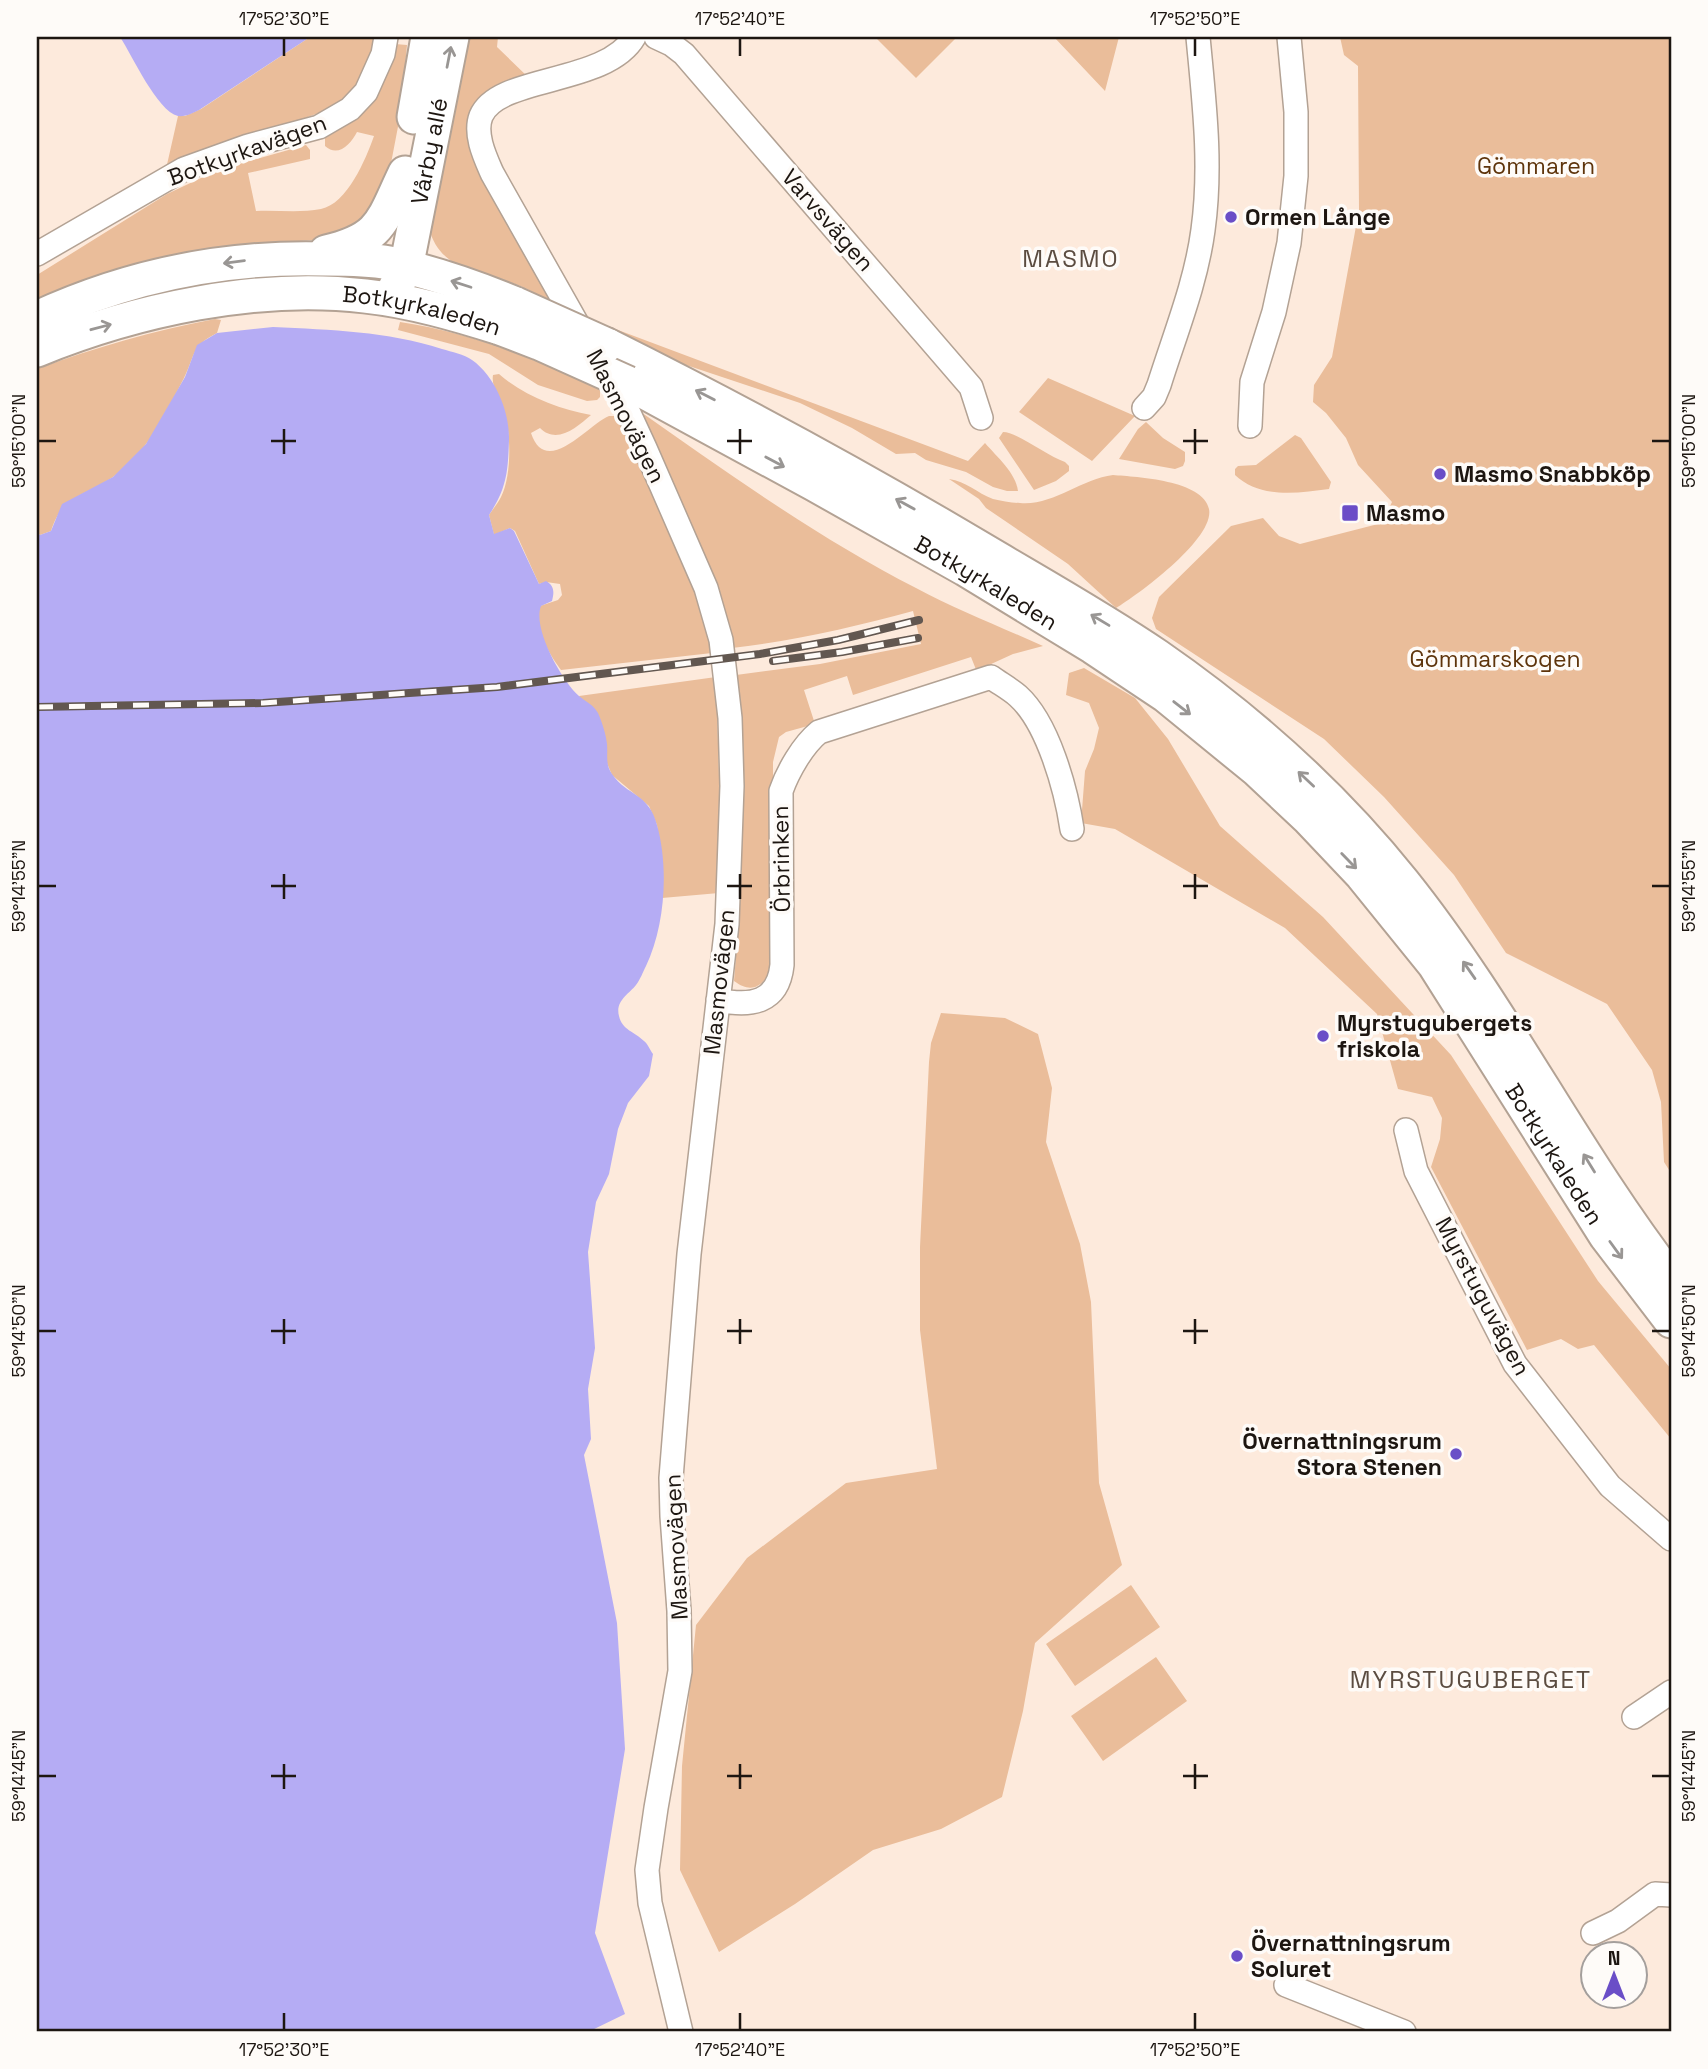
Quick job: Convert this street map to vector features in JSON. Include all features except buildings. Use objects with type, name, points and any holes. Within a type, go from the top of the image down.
[{"type":"main road","name":"Vårby allé","points":[[397,265],[405,173],[428,37]]},
{"type":"main road","name":"Vårby allé","points":[[397,265],[452,37]]},
{"type":"main road","points":[[302,258],[348,247],[368,237],[378,226],[405,173]]},
{"type":"main road","name":"Botkyrkaleden","points":[[37,318],[99,292],[157,275],[246,260],[302,258],[397,265],[454,281],[508,316],[539,343],[628,383],[930,549],[1093,647],[1157,689],[1257,770],[1308,818],[1362,875],[1434,964],[1605,1236],[1671,1321]]},
{"type":"main road","points":[[390,299],[397,265]]},
{"type":"main road","name":"Botkyrkaleden","points":[[37,350],[86,331],[239,297],[324,292],[508,316],[607,345],[747,416],[866,482],[1096,617],[1175,670],[1266,742],[1319,791],[1380,855],[1448,941],[1488,998],[1593,1170],[1671,1279]]},
{"type":"street","name":"Botkyrkavägen","points":[[37,254],[184,169],[248,146],[319,127],[350,109],[366,92],[383,54],[386,37]]},
{"type":"street","name":"Masmovägen","points":[[634,37],[618,54],[600,64],[503,95],[481,115],[479,129],[492,173],[564,303],[621,396],[691,549],[716,618],[728,690],[732,786],[727,924],[689,1254],[671,1478],[671,1516],[680,1620],[680,1671],[647,1870],[650,1903],[681,2032]]},
{"type":"street","name":"Varvsvägen","points":[[656,37],[684,54],[971,387],[981,418]]},
{"type":"street","points":[[1143,408],[1154,397],[1159,385],[1195,269],[1203,231],[1208,165],[1198,37]]},
{"type":"street","points":[[1250,426],[1252,382],[1274,312],[1289,243],[1296,176],[1296,112],[1289,37]]},
{"type":"street","name":"Örbrinken","points":[[719,1000],[737,1004],[756,1003],[771,993],[781,980],[781,791],[784,780],[811,739],[819,732],[991,677],[1018,696],[1037,720],[1061,777],[1072,829]]},
{"type":"street","name":"Myrstuguvägen","points":[[1406,1130],[1416,1171],[1515,1364],[1610,1486],[1671,1539]]},
{"type":"street","points":[[1634,1717],[1671,1692]]},
{"type":"street","points":[[1593,1933],[1618,1921],[1655,1894],[1671,1895]]},
{"type":"street","points":[[1286,1985],[1404,2032]]},
{"type":"green space","points":[[310,37],[376,37],[357,86],[335,107],[166,169],[178,116],[201,109]]},
{"type":"green space","points":[[470,37],[498,37],[497,47],[529,78],[487,96],[474,106],[469,125],[470,149],[554,303],[518,285],[477,273],[453,262],[435,243],[429,228],[450,101]]},
{"type":"green space","points":[[875,37],[957,37],[916,78]]},
{"type":"green space","points":[[1054,37],[1119,37],[1105,91]]},
{"type":"green space","name":"Gömmarskogen","points":[[1340,37],[1671,37],[1671,1173],[1664,1162],[1661,1102],[1652,1070],[1607,1004],[1506,953],[1454,875],[1384,797],[1324,739],[1156,629],[1152,618],[1159,597],[1231,526],[1263,518],[1279,536],[1300,544],[1382,523],[1392,502],[1358,465],[1346,438],[1326,413],[1313,402],[1314,385],[1332,357],[1359,210],[1358,66],[1344,55]]},
{"type":"green space","points":[[395,44],[407,45],[401,111],[388,179],[376,209],[336,238],[230,247],[178,255],[82,282],[37,300],[37,275],[167,194],[218,170],[306,145],[310,150],[310,159],[248,173],[256,211],[321,209],[339,199],[354,179],[374,136],[357,132],[348,145],[335,151],[325,146],[325,137],[355,118]]},
{"type":"green space","points":[[570,312],[968,461],[985,443],[1010,472],[1018,491],[993,487],[966,472],[926,460],[915,453],[896,454],[852,428],[800,403],[677,362]]},
{"type":"green space","points":[[215,319],[221,320],[217,333],[198,347],[165,414],[143,448],[113,477],[68,503],[61,510],[51,531],[40,535],[37,532],[37,369],[125,340]]},
{"type":"green space","points":[[400,322],[451,332],[522,355],[593,386],[600,390],[600,397],[587,401],[538,385],[489,354],[398,330]]},
{"type":"green space","points":[[499,374],[519,389],[542,400],[591,415],[560,435],[546,433],[540,428],[531,433],[538,446],[547,451],[557,450],[568,444],[609,416],[615,416],[619,420],[692,584],[712,653],[561,670],[543,640],[538,614],[540,606],[558,600],[562,595],[560,584],[539,584],[515,531],[510,528],[494,535],[489,515],[505,488],[509,466],[506,419],[493,379],[493,375]]},
{"type":"green space","points":[[1048,378],[1135,416],[1092,461],[1019,412]]},
{"type":"green space","points":[[638,410],[774,504],[880,569],[963,611],[1043,646],[1013,654],[989,665],[987,670],[977,672],[971,657],[853,695],[847,676],[804,690],[815,724],[786,732],[779,737],[773,762],[773,968],[761,983],[752,988],[734,981],[740,905],[736,675],[820,664],[921,644],[913,611],[824,633],[732,648],[715,584]]},
{"type":"green space","points":[[1146,422],[1163,438],[1185,452],[1183,466],[1175,469],[1119,459],[1138,429]]},
{"type":"green space","points":[[1003,432],[1065,462],[1069,471],[1056,481],[1034,490],[999,438]]},
{"type":"green space","points":[[1295,435],[1301,438],[1331,482],[1329,489],[1292,493],[1268,491],[1245,483],[1235,475],[1238,466],[1256,465]]},
{"type":"green space","points":[[1113,475],[1152,479],[1182,486],[1204,499],[1209,509],[1208,521],[1188,549],[1157,578],[1116,608],[1068,564],[949,479],[961,482],[993,499],[1032,503]]},
{"type":"green space","points":[[1084,668],[1135,698],[1168,739],[1220,826],[1323,917],[1451,1055],[1598,1281],[1671,1369],[1671,1439],[1594,1345],[1578,1349],[1561,1339],[1527,1350],[1431,1167],[1440,1139],[1442,1118],[1432,1097],[1398,1089],[1377,1014],[1285,928],[1115,829],[1081,823],[1085,771],[1099,728],[1089,703],[1066,695],[1069,673]]},
{"type":"green space","points":[[716,677],[720,809],[719,893],[662,898],[663,877],[657,825],[649,806],[612,775],[579,696]]},
{"type":"green space","points":[[941,1013],[1005,1018],[1038,1034],[1052,1088],[1046,1142],[1080,1244],[1091,1302],[1099,1483],[1122,1565],[1035,1643],[1023,1711],[1002,1797],[941,1829],[873,1850],[719,1952],[680,1870],[682,1766],[696,1625],[747,1558],[846,1483],[937,1469],[920,1330],[920,1247],[929,1062],[931,1043]]},
{"type":"green space","points":[[1131,1585],[1160,1627],[1075,1686],[1046,1644]]},
{"type":"green space","points":[[1156,1657],[1187,1701],[1103,1761],[1071,1716]]},
{"type":"shaded area","points":[[120,37],[310,37],[199,110],[178,116],[170,112],[154,94]]},
{"type":"shaded area","points":[[273,327],[359,332],[400,338],[465,356],[488,375],[504,407],[509,429],[505,479],[500,496],[489,515],[494,534],[510,528],[514,531],[539,584],[546,581],[552,587],[552,601],[541,606],[539,616],[550,654],[572,689],[598,713],[606,736],[610,770],[624,787],[649,807],[661,842],[664,878],[657,933],[640,978],[623,998],[618,1011],[623,1025],[645,1042],[653,1054],[649,1076],[628,1103],[618,1129],[609,1174],[596,1202],[588,1252],[595,1348],[588,1389],[591,1439],[584,1455],[617,1623],[625,1749],[595,1933],[625,2014],[588,2032],[37,2032],[37,532],[40,535],[51,531],[62,504],[113,477],[146,444],[185,377],[197,345],[217,333]]},
{"type":"railway","points":[[37,707],[263,703],[497,687],[760,654],[838,640],[919,620]]},
{"type":"railway","points":[[773,661],[918,638]]},
{"type":"place","name":"Ormen Långe","points":[[1231,217]]},
{"type":"place","name":"Masmo Snabbköp","points":[[1440,474]]},
{"type":"place","name":"Masmo","points":[[1350,513]]},
{"type":"place","name":"Myrstugubergets friskola","points":[[1323,1036]]},
{"type":"place","name":"Övernattningsrum Stora Stenen","points":[[1456,1454]]},
{"type":"place","name":"Övernattningsrum Soluret","points":[[1237,1956]]},
{"type":"district","name":"MASMO","points":[[1071,258]]},
{"type":"district","name":"MYRSTUGUBERGET","points":[[1471,1679]]},
{"type":"park label","name":"Gömmaren","points":[[1536,166]]}]
